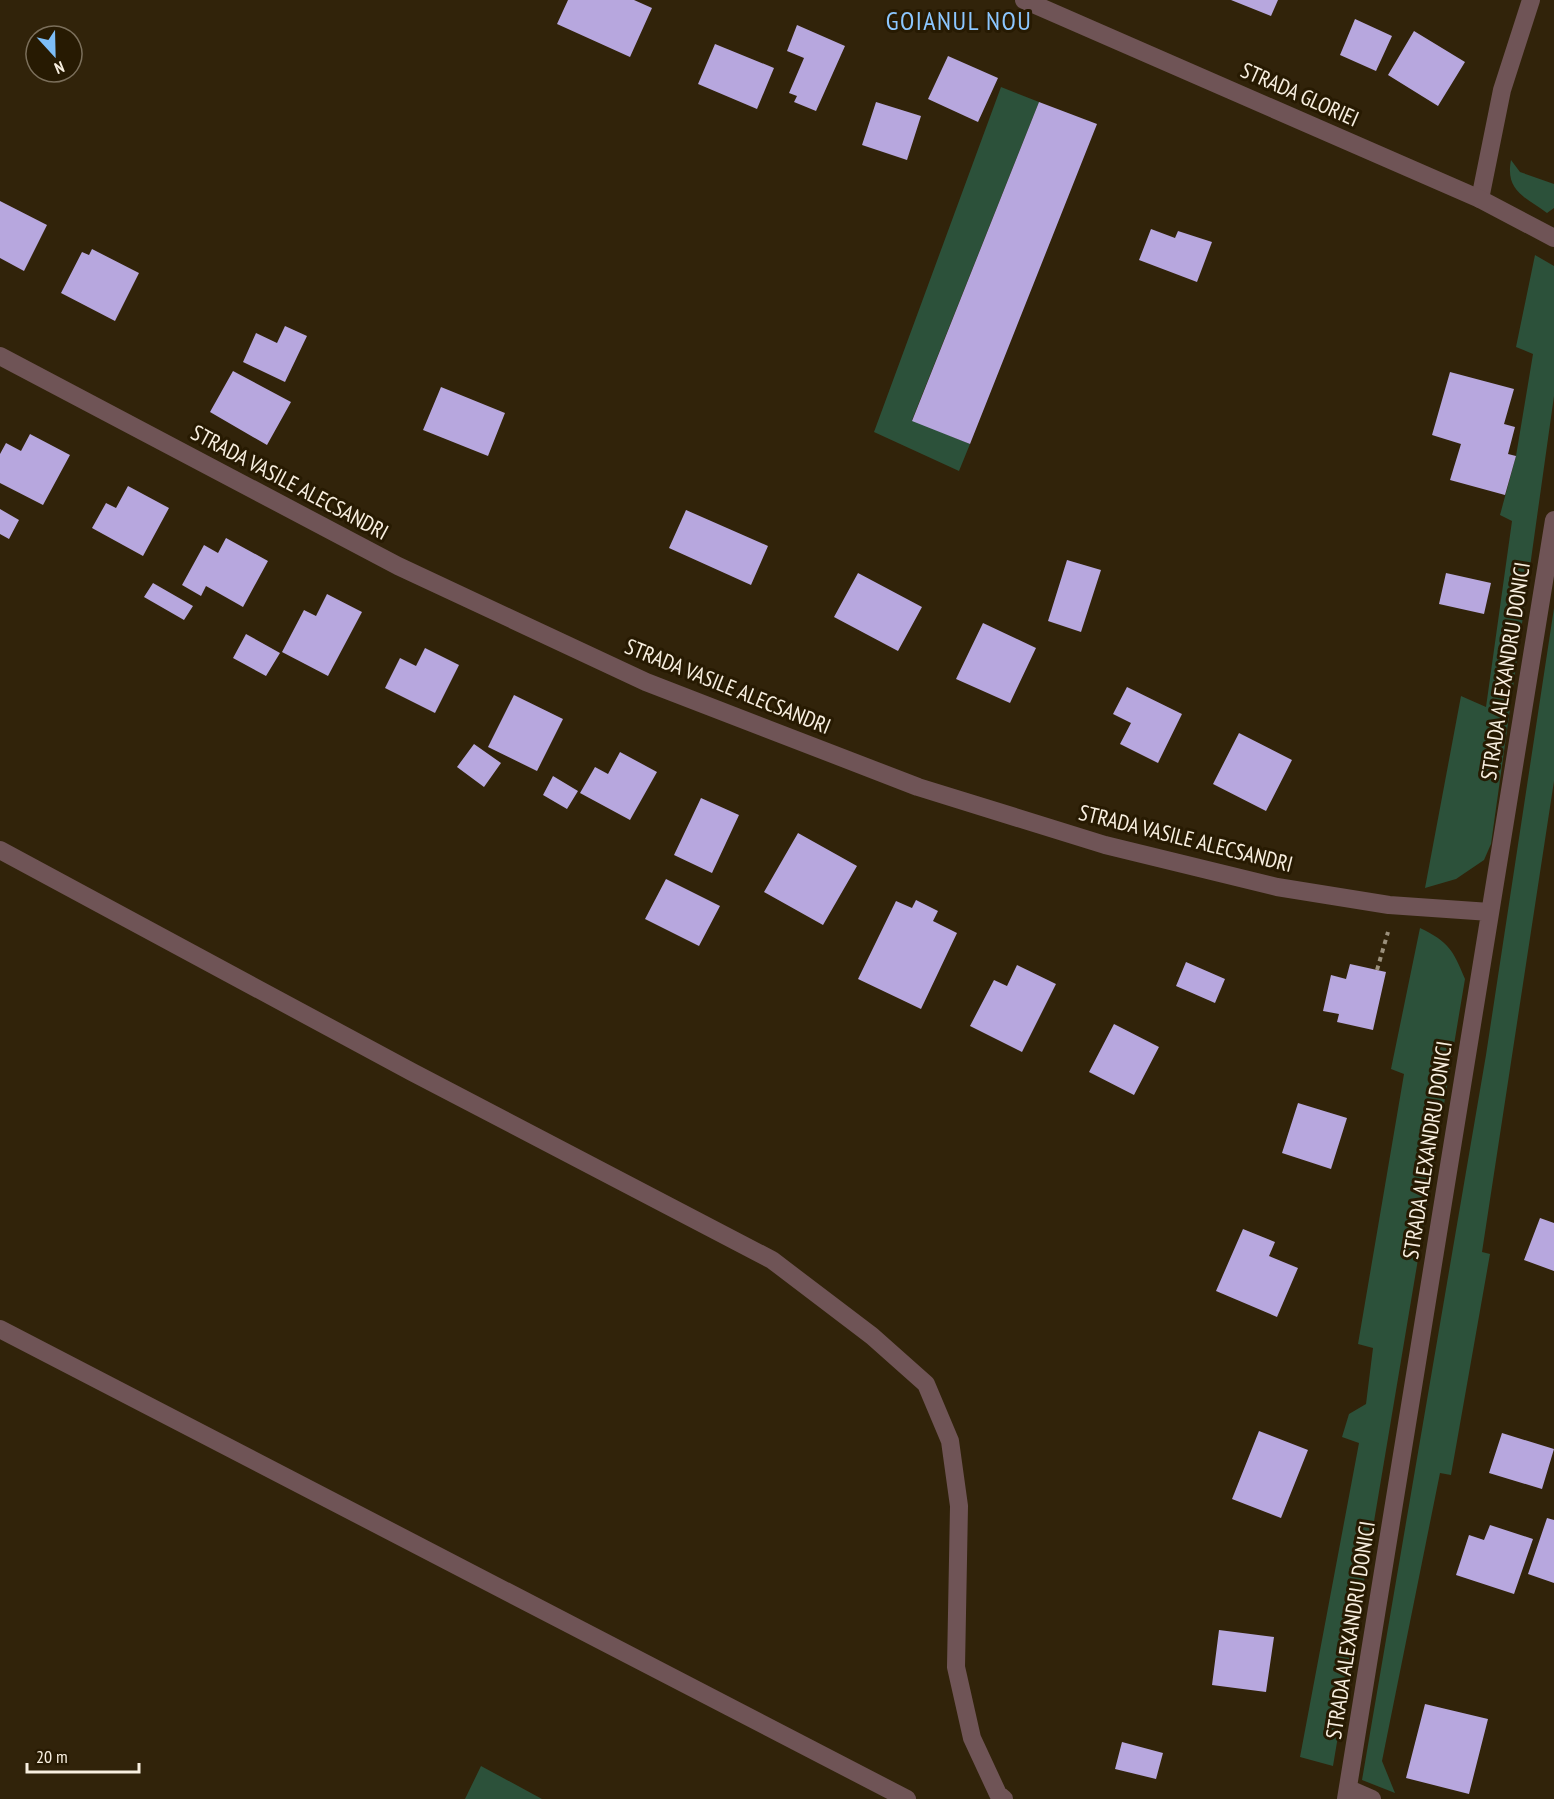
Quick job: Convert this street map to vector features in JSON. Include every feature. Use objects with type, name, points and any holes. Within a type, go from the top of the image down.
[{"type":"street","name":"STRADA GLORIEI","points":[[1024,0],[1480,199],[1554,238]]},
{"type":"street","points":[[1480,199],[1502,90],[1532,0]]},
{"type":"street","name":"STRADA VASILE ALECSANDRI","points":[[0,356],[398,566],[646,682],[918,787],[1105,844],[1277,887],[1395,905],[1490,912]]},
{"type":"street","name":"STRADA ALEXANDRU DONICI","points":[[1372,1799],[1348,1794],[1554,520]]},
{"type":"street","points":[[0,850],[412,1072],[771,1260],[872,1336],[926,1384],[950,1441],[958,1506],[956,1667],[972,1738],[998,1794],[1004,1799]]},
{"type":"street","points":[[0,1329],[907,1799]]},
{"type":"path","points":[[1377,970],[1395,905]]},
{"type":"green space","points":[[1001,87],[1039,102],[912,420],[970,444],[959,471],[874,432]]},
{"type":"green space","points":[[1511,160],[1520,172],[1554,184],[1554,208],[1547,213],[1518,192],[1511,179]]},
{"type":"green space","points":[[1535,255],[1554,266],[1554,396],[1491,844],[1484,860],[1456,879],[1425,888],[1461,696],[1486,707],[1512,521],[1500,515],[1516,456],[1533,354],[1516,347]]},
{"type":"green space","points":[[1554,608],[1554,781],[1482,1252],[1490,1254],[1451,1475],[1440,1473],[1382,1761],[1395,1793],[1362,1780],[1486,1055]]},
{"type":"green space","points":[[1420,928],[1438,938],[1449,948],[1465,979],[1333,1766],[1300,1757],[1359,1443],[1342,1437],[1349,1414],[1366,1404],[1373,1348],[1358,1344],[1404,1074],[1391,1069]]},
{"type":"green space","points":[[481,1766],[542,1799],[465,1799]]},
{"type":"building","points":[[568,0],[634,0],[652,8],[630,57],[557,24]]},
{"type":"building","points":[[1231,0],[1278,0],[1271,16]]},
{"type":"building","points":[[1355,19],[1392,36],[1376,71],[1340,55]]},
{"type":"building","points":[[797,25],[845,46],[816,111],[794,102],[797,96],[789,93],[804,58],[787,51]]},
{"type":"building","points":[[1414,31],[1465,62],[1438,106],[1388,75]]},
{"type":"building","points":[[715,44],[774,68],[757,109],[698,84]]},
{"type":"building","points":[[948,56],[998,78],[978,122],[928,99]]},
{"type":"building","points":[[876,102],[921,116],[907,160],[862,145]]},
{"type":"building","points":[[1039,102],[1097,124],[970,444],[912,421]]},
{"type":"building","points":[[0,201],[47,225],[24,271],[0,258]]},
{"type":"building","points":[[1151,229],[1175,238],[1178,231],[1212,242],[1197,282],[1139,260]]},
{"type":"building","points":[[92,249],[139,273],[115,321],[61,293],[82,252],[89,255]]},
{"type":"building","points":[[285,326],[307,336],[285,382],[243,362],[256,333],[277,343]]},
{"type":"building","points":[[233,371],[291,402],[267,445],[210,412]]},
{"type":"building","points":[[1450,372],[1514,389],[1504,424],[1515,427],[1508,454],[1516,456],[1505,495],[1450,480],[1461,444],[1432,435]]},
{"type":"building","points":[[441,387],[505,413],[488,456],[423,430]]},
{"type":"building","points":[[30,434],[70,455],[43,505],[0,483],[0,454],[6,443],[21,451]]},
{"type":"building","points":[[128,486],[169,508],[143,556],[92,528],[106,503],[116,508]]},
{"type":"building","points":[[0,509],[19,520],[9,539],[0,534]]},
{"type":"building","points":[[686,510],[768,546],[751,585],[669,548]]},
{"type":"building","points":[[226,538],[268,561],[243,607],[206,586],[201,596],[182,585],[204,545],[218,553]]},
{"type":"building","points":[[1067,560],[1101,570],[1081,632],[1048,621]]},
{"type":"building","points":[[858,573],[922,607],[898,651],[834,617]]},
{"type":"building","points":[[1446,573],[1491,583],[1484,614],[1439,604]]},
{"type":"building","points":[[153,583],[193,606],[184,620],[144,597]]},
{"type":"building","points":[[327,594],[362,612],[328,676],[282,652],[304,610],[316,616]]},
{"type":"building","points":[[983,623],[1036,648],[1010,703],[956,679]]},
{"type":"building","points":[[246,634],[280,653],[266,676],[233,658]]},
{"type":"building","points":[[425,648],[459,665],[435,713],[385,688],[400,658],[416,666]]},
{"type":"building","points":[[1127,687],[1182,714],[1158,763],[1120,744],[1131,723],[1113,714]]},
{"type":"building","points":[[514,695],[563,719],[537,771],[488,747]]},
{"type":"building","points":[[1239,733],[1292,760],[1266,811],[1213,784]]},
{"type":"building","points":[[474,744],[501,763],[484,787],[457,767]]},
{"type":"building","points":[[620,752],[657,772],[630,820],[580,793],[595,767],[608,774]]},
{"type":"building","points":[[553,776],[578,791],[567,809],[543,795]]},
{"type":"building","points":[[701,798],[739,815],[712,873],[674,855]]},
{"type":"building","points":[[798,833],[857,866],[823,925],[764,892]]},
{"type":"building","points":[[666,879],[720,906],[699,946],[645,919]]},
{"type":"building","points":[[916,900],[938,911],[933,921],[957,933],[921,1009],[858,979],[896,901],[912,908]]},
{"type":"building","points":[[1186,962],[1225,979],[1215,1003],[1176,986]]},
{"type":"building","points":[[1350,964],[1386,972],[1373,1030],[1337,1022],[1339,1014],[1323,1011],[1331,975],[1346,979]]},
{"type":"building","points":[[1017,965],[1056,984],[1022,1052],[970,1026],[994,980],[1007,986]]},
{"type":"building","points":[[1114,1024],[1159,1047],[1134,1095],[1089,1072]]},
{"type":"building","points":[[1298,1103],[1347,1118],[1331,1169],[1282,1153]]},
{"type":"building","points":[[1540,1218],[1554,1223],[1554,1271],[1524,1260]]},
{"type":"building","points":[[1243,1229],[1275,1242],[1269,1256],[1298,1268],[1277,1317],[1216,1291]]},
{"type":"building","points":[[1259,1431],[1308,1450],[1281,1518],[1232,1499]]},
{"type":"building","points":[[1502,1433],[1554,1449],[1542,1489],[1489,1473]]},
{"type":"building","points":[[1547,1518],[1554,1520],[1554,1583],[1528,1574]]},
{"type":"building","points":[[1490,1525],[1533,1539],[1514,1594],[1456,1575],[1469,1535],[1484,1540]]},
{"type":"building","points":[[1219,1630],[1274,1637],[1266,1692],[1212,1685]]},
{"type":"building","points":[[1425,1704],[1488,1719],[1469,1794],[1406,1778]]},
{"type":"building","points":[[1122,1742],[1163,1753],[1156,1779],[1115,1769]]},
{"type":"district","name":"GOIANUL NOU","points":[[959,21]]}]
